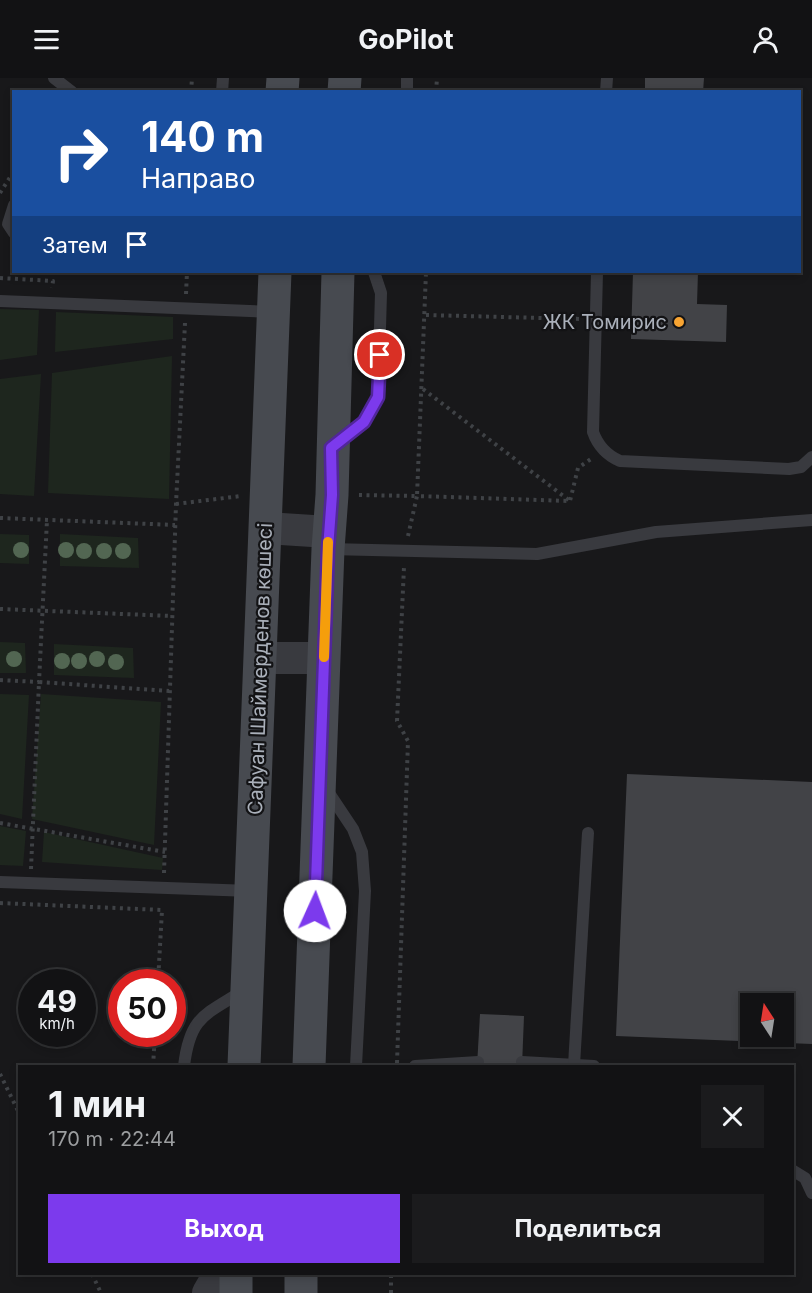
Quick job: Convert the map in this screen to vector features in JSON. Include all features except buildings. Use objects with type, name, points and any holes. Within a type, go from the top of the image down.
[{"type":"main road","name":"Сафуан Шаймерденов көшесі","points":[[244,1065],[276,273]]},
{"type":"main road","points":[[309,1065],[328,540],[332,495],[331,448],[338,273]]},
{"type":"main road","points":[[236,1275],[236,1293]]},
{"type":"main road","points":[[301,1293],[302,1275]]},
{"type":"street","points":[[266,528],[328,540]]},
{"type":"street","points":[[261,657],[324,658]]},
{"type":"street","points":[[208,1293],[218,1275]]},
{"type":"lane","points":[[54,78],[69,90]]},
{"type":"lane","points":[[12,211],[8,224],[12,230]]},
{"type":"lane","points":[[331,448],[364,422],[378,397],[381,292],[374,273]]},
{"type":"lane","points":[[597,273],[593,432],[604,450],[620,461],[789,469],[801,467],[812,456]]},
{"type":"lane","points":[[0,301],[274,312]]},
{"type":"lane","points":[[328,540],[405,549],[537,554],[656,532],[812,520]]},
{"type":"lane","points":[[319,778],[353,829],[362,852],[365,891],[356,1065]]},
{"type":"lane","points":[[522,1062],[574,1065],[588,833]]},
{"type":"lane","points":[[0,882],[251,891]]},
{"type":"lane","points":[[184,1065],[187,1043],[200,1019],[248,987]]},
{"type":"lane","points":[[431,1065],[477,1062]]},
{"type":"lane","points":[[794,1171],[805,1178],[812,1193]]},
{"type":"path","points":[[0,194],[12,174]]},
{"type":"path","points":[[0,278],[53,281],[52,303]]},
{"type":"path","points":[[164,888],[175,525],[186,309]]},
{"type":"path","points":[[426,315],[595,320]]},
{"type":"path","points":[[422,389],[570,501]]},
{"type":"path","points":[[570,501],[578,468],[604,450]]},
{"type":"path","points":[[397,1065],[408,741],[397,721],[405,549],[417,496],[570,501]]},
{"type":"path","points":[[0,518],[175,525]]},
{"type":"path","points":[[31,904],[47,520]]},
{"type":"path","points":[[0,609],[172,616]]},
{"type":"path","points":[[0,680],[169,691]]},
{"type":"path","points":[[0,823],[165,852]]},
{"type":"path","points":[[0,903],[162,910],[159,969]]},
{"type":"path","points":[[153,1065],[154,1047]]},
{"type":"path","points":[[0,1074],[18,1111]]},
{"type":"path","points":[[92,1275],[101,1293]]},
{"type":"path","points":[[391,1275],[391,1293]]},
{"type":"shaded area","points":[[0,309],[39,310],[37,355],[0,360]]},
{"type":"shaded area","points":[[56,312],[173,317],[173,339],[55,352]]},
{"type":"shaded area","points":[[172,356],[169,499],[48,493],[52,373]]},
{"type":"shaded area","points":[[41,374],[34,496],[0,494],[0,379]]},
{"type":"shaded area","points":[[0,534],[29,535],[29,564],[0,563]]},
{"type":"shaded area","points":[[60,534],[138,538],[139,568],[60,566]]},
{"type":"shaded area","points":[[0,642],[25,643],[26,673],[0,673]]},
{"type":"shaded area","points":[[54,644],[133,648],[134,678],[54,675]]},
{"type":"shaded area","points":[[0,694],[29,695],[22,819],[0,814]]},
{"type":"shaded area","points":[[41,694],[161,702],[154,845],[32,819]]},
{"type":"shaded area","points":[[0,826],[26,831],[23,866],[0,865]]},
{"type":"shaded area","points":[[44,832],[163,858],[162,870],[42,862]]},
{"type":"slow traffic","points":[[324,657],[328,542]]},
{"type":"place","name":"ЖК Томирис","points":[[679,322]]},
{"type":"route","points":[[315,911],[328,532],[332,495],[331,448],[364,422],[378,397],[380,355]]}]
